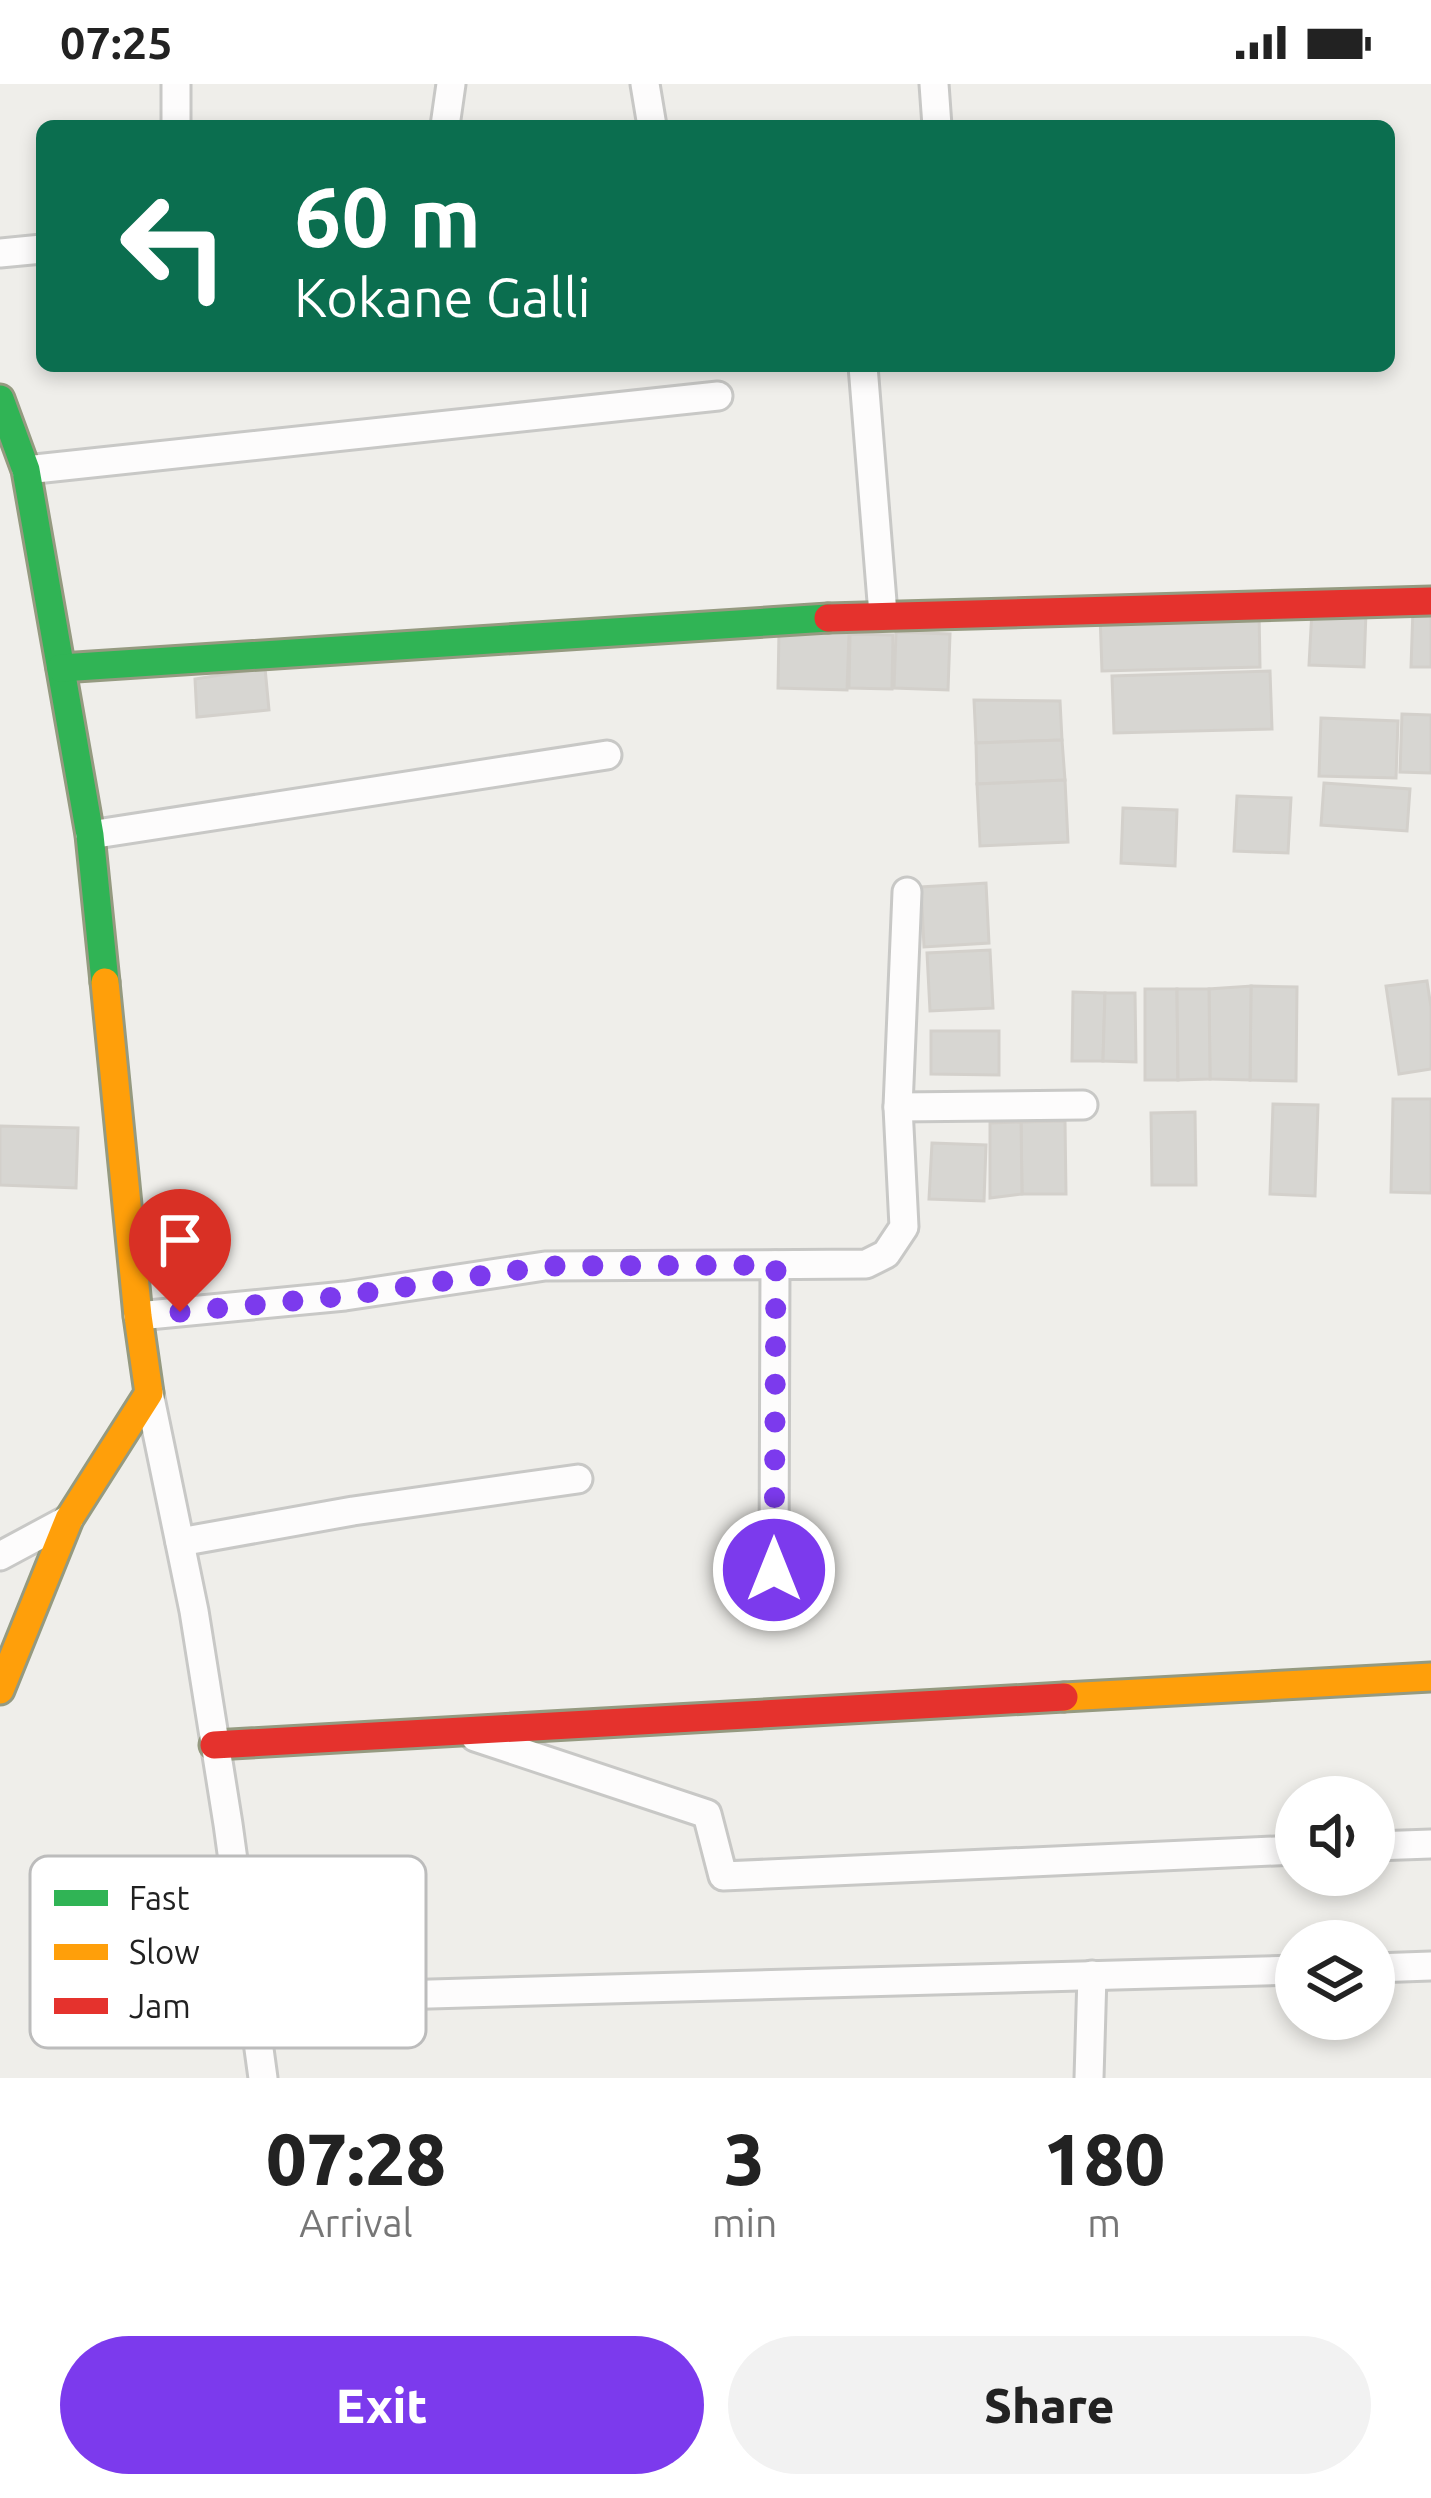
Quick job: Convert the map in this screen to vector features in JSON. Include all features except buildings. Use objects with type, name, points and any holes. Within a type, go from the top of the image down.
[{"type":"street","points":[[176,84],[176,120]]},
{"type":"street","points":[[446,120],[451,84]]},
{"type":"street","points":[[645,84],[651,120]]},
{"type":"street","points":[[934,84],[937,120]]},
{"type":"street","points":[[0,253],[36,250]]},
{"type":"street","points":[[863,372],[883,614]]},
{"type":"street","points":[[26,470],[718,396]]},
{"type":"street","points":[[0,399],[26,470],[90,835],[138,1316],[194,1611],[232,1856]]},
{"type":"street","points":[[61,668],[883,614],[1431,601]]},
{"type":"street","points":[[90,835],[607,755]]},
{"type":"street","points":[[138,1316],[345,1296],[545,1266],[866,1264],[886,1254],[904,1227],[898,1107],[907,892]]},
{"type":"street","points":[[898,1107],[1083,1106]]},
{"type":"street","points":[[774,1570],[776,1265]]},
{"type":"street","points":[[0,1690],[69,1520],[149,1393]]},
{"type":"street","points":[[180,1542],[578,1479]]},
{"type":"street","points":[[0,1556],[69,1520]]},
{"type":"street","points":[[214,1745],[1431,1677]]},
{"type":"street","points":[[459,1732],[706,1814],[723,1876],[1275,1851]]},
{"type":"street","points":[[1395,1845],[1431,1844]]},
{"type":"street","points":[[1395,1967],[1431,1966]]},
{"type":"street","points":[[426,1994],[1275,1971]]},
{"type":"street","points":[[1089,2078],[1092,1975]]},
{"type":"street","points":[[258,2048],[263,2078]]},
{"type":"traffic: fast","points":[[0,399],[26,470],[90,835],[105,982]]},
{"type":"traffic: fast","points":[[61,668],[828,618]]},
{"type":"traffic: slow","points":[[0,1690],[69,1519],[149,1393],[105,982]]},
{"type":"traffic: slow","points":[[1064,1697],[1431,1677]]},
{"type":"traffic: jam","points":[[828,618],[1431,601]]},
{"type":"traffic: jam","points":[[214,1745],[1064,1697]]},
{"type":"route","points":[[180,1312],[345,1296],[545,1266],[776,1265],[774,1570]]}]
